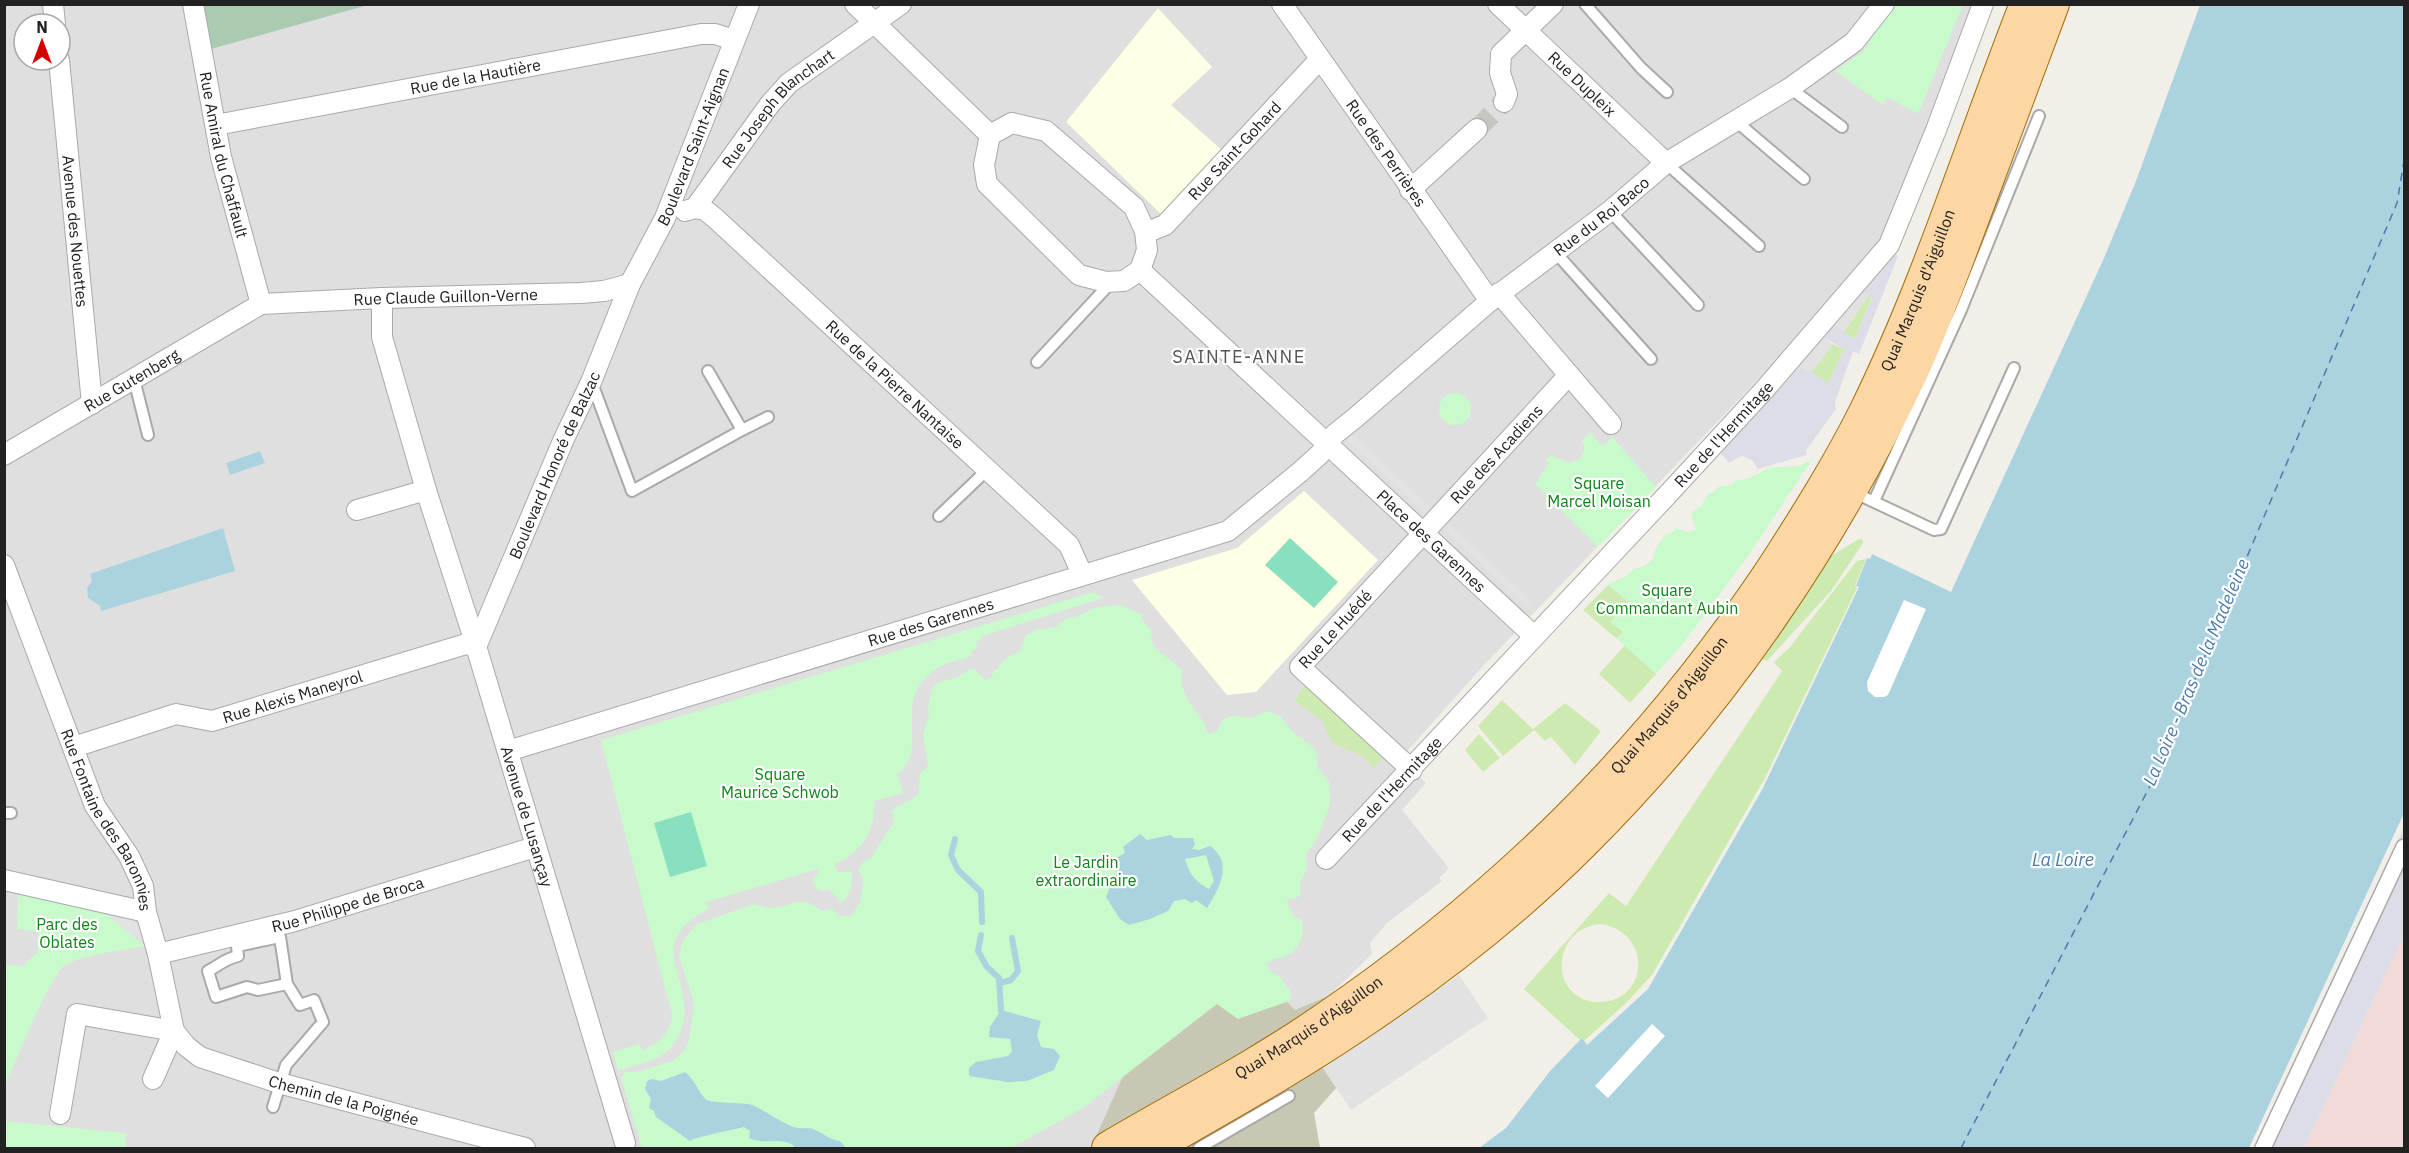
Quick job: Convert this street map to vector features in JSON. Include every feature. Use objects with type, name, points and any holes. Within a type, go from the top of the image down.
[{"type":"main road","name":"Quai Marquis d'Aiguillon","points":[[1108,1149],[1320,1023],[1393,971],[1512,874],[1609,778],[1666,712],[1744,611],[1844,503],[1863,417],[1899,338],[2026,4]]},
{"type":"main road","name":"Quai Marquis d'Aiguillon","points":[[1153,1149],[1360,1023],[1462,948],[1579,847],[1670,750],[1710,700],[1773,615],[1844,503],[1895,405],[1935,317],[2053,4]]},
{"type":"street","name":"Rue Amiral du Chaffault","points":[[193,4],[221,157],[261,304]]},
{"type":"street","name":"Boulevard Saint-Aignan","points":[[630,284],[665,218],[748,4]]},
{"type":"street","points":[[855,4],[990,135]]},
{"type":"street","name":"Rue Joseph Blanchart","points":[[695,208],[770,104],[789,83],[901,4]]},
{"type":"street","name":"Rue des Perrières","points":[[1282,4],[1410,190],[1495,297],[1569,375],[1611,424]]},
{"type":"street","name":"Rue Dupleix","points":[[1498,4],[1666,163]]},
{"type":"street","points":[[1504,102],[1507,94],[1500,73],[1501,54],[1553,4]]},
{"type":"street","name":"Rue du Roi Baco","points":[[1327,444],[1335,434],[1495,297],[1610,212],[1666,163],[1790,88],[1854,42],[1884,4]]},
{"type":"street","name":"Rue de l'Hermitage","points":[[1326,859],[1412,770],[1765,388],[1889,245],[1936,130],[1983,4]]},
{"type":"street","name":"Rue de la Hautière","points":[[216,125],[701,34],[715,34],[734,40]]},
{"type":"street","name":"Rue Saint-Gohard","points":[[1145,231],[1158,229],[1165,225],[1320,59]]},
{"type":"street","name":"Avenue des Nouettes","points":[[60,72],[92,404]]},
{"type":"street","points":[[1012,123],[1046,131],[1134,207],[1145,231],[1146,250],[1140,270],[1124,280],[1106,282],[1079,275],[987,184],[984,165],[990,135],[1012,123]]},
{"type":"street","points":[[1410,190],[1477,129]]},
{"type":"street","points":[[665,218],[695,208]]},
{"type":"street","name":"Rue de la Pierre Nantaise","points":[[695,208],[705,210],[715,218],[1069,545],[1082,574]]},
{"type":"street","name":"Place des Garennes","points":[[1140,270],[1534,636]]},
{"type":"street","name":"Rue Claude Guillon-Verne","points":[[261,304],[382,298],[581,293],[603,291],[630,284]]},
{"type":"street","name":"Boulevard Honoré de Balzac","points":[[476,647],[563,441],[591,382],[630,284]]},
{"type":"street","name":"Avenue de Lusançay","points":[[382,298],[382,337],[426,490],[508,751],[625,1143]]},
{"type":"street","name":"Rue Gutenberg","points":[[4,455],[261,304]]},
{"type":"street","name":"Rue des Acadiens","points":[[1424,532],[1569,375]]},
{"type":"street","name":"Rue des Garennes","points":[[508,751],[1228,531],[1300,472],[1327,444]]},
{"type":"street","points":[[357,510],[426,490]]},
{"type":"street","name":"Rue Le Huédé","points":[[1412,770],[1300,667],[1424,532]]},
{"type":"street","name":"Rue Fontaine des Baronnies","points":[[4,565],[95,806],[129,856],[143,886],[146,912],[158,954],[174,1031]]},
{"type":"street","name":"Rue Alexis Maneyrol","points":[[74,747],[176,714],[212,721],[466,644],[476,647]]},
{"type":"street","name":"Rue Philippe de Broca","points":[[158,954],[295,921],[535,847]]},
{"type":"street","points":[[2263,1149],[2404,847]]},
{"type":"street","points":[[4,880],[146,912]]},
{"type":"street","points":[[60,1114],[77,1014],[174,1031],[153,1079]]},
{"type":"street","name":"Chemin de la Poignée","points":[[174,1031],[186,1046],[200,1057],[279,1083],[525,1149]]},
{"type":"lane","points":[[1585,4],[1641,68],[1667,92]]},
{"type":"lane","points":[[1790,88],[1842,127]]},
{"type":"lane","points":[[2014,368],[1941,529],[1934,530],[1844,503],[1961,310],[2039,116]]},
{"type":"lane","points":[[1737,122],[1804,179]]},
{"type":"lane","points":[[1666,163],[1759,246]]},
{"type":"lane","points":[[1610,212],[1698,305]]},
{"type":"lane","points":[[1556,253],[1650,359]]},
{"type":"lane","points":[[1037,362],[1104,290],[1106,282]]},
{"type":"lane","points":[[708,370],[742,430]]},
{"type":"lane","points":[[134,379],[148,435]]},
{"type":"lane","points":[[591,382],[632,491],[768,417]]},
{"type":"lane","points":[[939,516],[987,470]]},
{"type":"lane","points":[[273,1107],[286,1065],[323,1022],[314,1000],[300,1005],[287,984],[280,937],[237,946],[238,956],[225,958],[208,971],[216,997],[247,987],[258,990],[287,984]]},
{"type":"lane","points":[[1199,1149],[1289,1096]]},
{"type":"shaded area","points":[[203,4],[368,5],[211,49]]},
{"type":"shaded area","points":[[5,5],[1987,5],[1888,244],[1485,664],[1400,759],[1426,783],[1402,810],[1449,868],[1439,878],[1442,881],[1387,923],[1370,943],[1372,954],[1332,993],[1095,1148],[5,1148]]},
{"type":"shaded area","points":[[1158,8],[1212,67],[1171,105],[1224,152],[1162,215],[1066,122]]},
{"type":"shaded area","points":[[1891,254],[1898,256],[1859,354],[1853,351],[1835,402],[1836,409],[1807,449],[1806,455],[1758,469],[1752,460],[1742,456],[1729,463],[1718,450]],"holes":[[[1861,292],[1872,297],[1855,339],[1831,325]],[[1821,336],[1844,349],[1829,383],[1796,364]]]},
{"type":"shaded area","points":[[1861,292],[1869,295],[1843,333],[1831,325]]},
{"type":"shaded area","points":[[1821,336],[1833,344],[1811,373],[1796,363]]},
{"type":"shaded area","points":[[1351,433],[1433,510],[1428,516],[1345,438]]},
{"type":"shaded area","points":[[1304,491],[1378,560],[1256,692],[1227,695],[1132,580],[1237,548]]},
{"type":"shaded area","points":[[1448,523],[1533,603],[1528,608],[1443,528]]},
{"type":"shaded area","points":[[2404,827],[2404,935],[2304,1148],[2255,1148]]},
{"type":"shaded area","points":[[5,886],[106,908],[147,928],[145,946],[106,914],[37,895],[5,891]]},
{"type":"shaded area","points":[[2404,935],[2404,1148],[2304,1148]]},
{"type":"shaded area","points":[[1253,967],[1295,1010],[1345,989],[1382,1036],[1314,1113],[1320,1148],[1091,1148],[1127,1067]]},
{"type":"shaded area","points":[[1459,975],[1488,1018],[1351,1110],[1322,1067]]},
{"type":"green space","points":[[1891,5],[1963,5],[1918,114],[1887,97],[1883,105],[1835,71],[1863,52]]},
{"type":"green space","points":[[1869,295],[1872,296],[1855,339],[1843,333]]},
{"type":"green space","points":[[1833,344],[1844,349],[1829,383],[1811,373]]},
{"type":"green space","points":[[1455,393],[1466,398],[1471,409],[1466,420],[1455,425],[1444,420],[1439,409],[1444,398]]},
{"type":"green space","name":"Square Marcel Moisan","points":[[1590,432],[1602,446],[1612,437],[1656,487],[1598,547],[1535,484],[1549,463],[1546,460],[1552,454],[1557,459],[1568,463],[1580,459],[1585,448],[1582,440]]},
{"type":"green space","name":"Square Commandant Aubin","points":[[1813,458],[1748,556],[1682,645],[1656,674],[1617,639],[1623,632],[1610,622],[1628,601],[1608,585],[1653,559],[1655,550],[1664,536],[1673,532],[1675,528],[1688,532],[1696,530],[1692,512],[1701,506],[1709,493],[1713,493],[1718,487],[1731,485],[1737,480],[1746,479],[1772,468],[1803,464]]},
{"type":"green space","points":[[1290,538],[1338,582],[1314,608],[1265,565]]},
{"type":"green space","points":[[1859,539],[1863,540],[1863,543],[1831,591],[1767,661],[1763,660],[1761,657],[1829,557]]},
{"type":"green space","points":[[1866,559],[1855,586],[1857,588],[1765,778],[1652,975],[1626,1003],[1584,1041],[1582,1038],[1580,1040],[1524,989],[1609,893],[1626,906],[1782,671],[1774,662],[1789,648],[1857,561]],"holes":[[[1601,924],[1618,930],[1630,940],[1637,953],[1638,968],[1635,981],[1626,992],[1613,1000],[1596,1002],[1580,998],[1570,989],[1563,977],[1562,963],[1565,949],[1572,937],[1584,928]]]},
{"type":"green space","points":[[1608,585],[1628,601],[1623,632],[1617,639],[1583,610]]},
{"type":"green space","name":"Square Maurice Schwob","points":[[1093,592],[1103,598],[982,636],[977,641],[976,649],[971,652],[972,656],[936,669],[922,681],[915,695],[912,710],[911,752],[907,764],[897,774],[903,793],[874,801],[870,831],[853,853],[835,864],[838,873],[851,871],[850,892],[842,903],[828,889],[822,891],[816,888],[812,880],[819,872],[818,869],[707,902],[708,909],[687,923],[677,937],[673,950],[683,994],[684,1011],[678,1037],[662,1055],[618,1071],[613,1052],[640,1044],[642,1051],[653,1045],[666,1033],[672,1015],[601,740]]},
{"type":"green space","name":"Le Jardin extraordinaire","points":[[1120,605],[1141,614],[1143,621],[1151,630],[1152,641],[1156,649],[1182,670],[1184,691],[1209,734],[1217,731],[1225,718],[1230,716],[1249,718],[1267,711],[1280,716],[1293,732],[1313,747],[1317,755],[1317,767],[1330,783],[1330,802],[1326,817],[1316,841],[1305,855],[1305,873],[1300,883],[1301,894],[1295,899],[1289,898],[1287,902],[1294,917],[1303,921],[1302,938],[1297,947],[1288,955],[1267,964],[1269,970],[1281,978],[1291,992],[1289,1001],[1238,1019],[1217,1004],[1083,1108],[1011,1148],[642,1148],[621,1078],[625,1072],[637,1072],[672,1061],[683,1052],[689,1041],[694,1002],[679,957],[682,942],[697,924],[754,904],[769,908],[795,902],[808,902],[822,911],[832,909],[839,916],[851,916],[860,903],[862,893],[863,878],[858,869],[863,862],[871,858],[894,822],[892,811],[917,795],[920,784],[919,775],[928,766],[923,734],[929,715],[928,706],[932,688],[941,681],[956,678],[970,669],[976,670],[985,681],[992,677],[999,665],[1011,655],[1019,652],[1026,635],[1037,630],[1055,627],[1069,617],[1095,608]]},
{"type":"green space","points":[[1625,645],[1656,674],[1630,703],[1599,674]]},
{"type":"green space","points":[[1305,684],[1383,757],[1373,768],[1361,755],[1332,743],[1322,721],[1295,701]]},
{"type":"green space","points":[[1502,700],[1533,729],[1565,703],[1601,731],[1575,765],[1551,737],[1545,741],[1534,730],[1503,756],[1478,726]]},
{"type":"green space","points":[[1479,734],[1500,758],[1483,772],[1465,750]]},
{"type":"green space","points":[[691,812],[707,866],[670,877],[654,823]]},
{"type":"green space","name":"Parc des Oblates","points":[[18,893],[37,895],[106,914],[145,946],[91,956],[64,966],[50,986],[5,1086],[5,965],[22,966],[38,952],[38,931],[17,929]]},
{"type":"green space","points":[[5,1121],[125,1133],[126,1148],[5,1148]]},
{"type":"water","name":"La Loire","points":[[2200,5],[2404,5],[2404,813],[2249,1148],[1479,1148],[1506,1128],[1551,1070],[1582,1038],[1587,1045],[1648,989],[1762,790],[1859,587],[1856,586],[1867,558],[1870,559],[1872,554],[1951,592],[2104,258],[2136,181]]},
{"type":"water","points":[[260,451],[265,463],[230,475],[226,463]]},
{"type":"water","points":[[223,528],[235,571],[101,611],[100,606],[88,598],[87,588],[92,581],[90,574]]},
{"type":"water","points":[[1140,834],[1147,840],[1171,835],[1174,838],[1193,838],[1195,844],[1192,849],[1199,850],[1210,846],[1217,853],[1223,868],[1220,885],[1207,908],[1196,900],[1192,903],[1185,899],[1174,901],[1168,911],[1129,925],[1120,919],[1106,897],[1115,875],[1119,872],[1115,863],[1116,858],[1125,853],[1123,847]],"holes":[[[1206,855],[1214,881],[1209,889],[1200,883],[1191,873],[1185,859]]]},
{"type":"water","points":[[1001,1010],[1041,1021],[1037,1035],[1041,1047],[1054,1049],[1060,1056],[1054,1070],[1027,1081],[1008,1082],[969,1076],[969,1068],[976,1062],[1008,1056],[1012,1051],[1010,1039],[989,1037],[990,1027]]},
{"type":"water","points":[[685,1072],[707,1100],[752,1105],[792,1126],[813,1129],[840,1141],[846,1148],[796,1148],[780,1141],[755,1140],[749,1138],[750,1131],[744,1127],[690,1141],[656,1117],[654,1111],[649,1108],[651,1099],[645,1089],[647,1081],[652,1079],[661,1081]]},
{"type":"pier","points":[[1904,600],[1926,609],[1888,695],[1875,697],[1868,691],[1867,682]]},
{"type":"pier","points":[[1652,1024],[1665,1036],[1608,1098],[1595,1086]]},
{"type":"waterway","points":[[955,839],[951,855],[958,870],[981,892],[982,922]]},
{"type":"waterway","points":[[981,935],[978,951],[987,967],[999,978],[1001,1010]]},
{"type":"waterway","points":[[1000,983],[1011,980],[1018,971],[1012,938]]},
{"type":"ferry route","points":[[1961,1148],[2149,788],[2397,203],[2404,161]]},
{"type":"tunnel","points":[[1477,129],[1504,102]]},
{"type":"district","name":"SAINTE-ANNE","points":[[1239,356]]},
{"type":"water label","name":"La Loire - Bras de la Madeleine","points":[[2196,672]]}]
